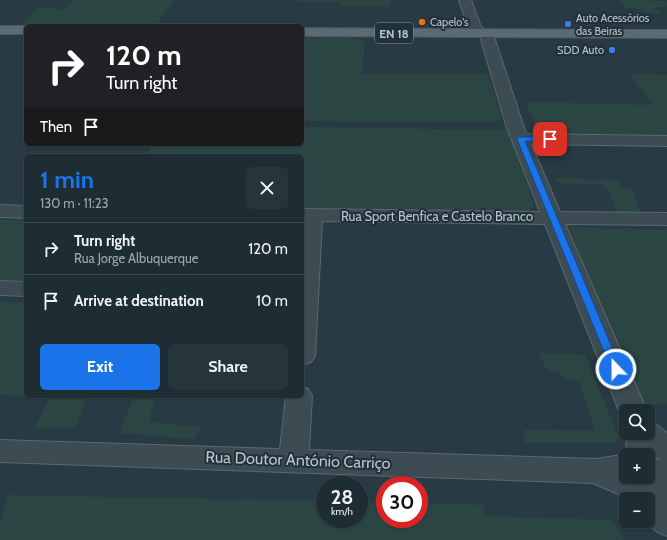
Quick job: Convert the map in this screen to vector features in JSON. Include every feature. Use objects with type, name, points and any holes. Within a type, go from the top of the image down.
[{"type":"main road","points":[[0,30],[24,30]]},
{"type":"main road","name":"EN 18","points":[[304,32],[667,34]]},
{"type":"street","points":[[464,0],[475,29],[486,34],[520,139],[630,404]]},
{"type":"street","points":[[520,139],[667,141]]},
{"type":"street","points":[[0,211],[24,212]]},
{"type":"street","points":[[304,298],[307,215]]},
{"type":"street","name":"Rua Sport Benfica e Castelo Branco","points":[[307,215],[667,219]]},
{"type":"street","points":[[0,288],[24,289]]},
{"type":"street","points":[[294,460],[299,398]]},
{"type":"street","points":[[644,440],[657,464]]},
{"type":"street","points":[[650,440],[657,464],[658,477],[654,489],[661,513]]},
{"type":"street","name":"Rua Doutor António Carriço","points":[[0,451],[596,471],[619,466]]},
{"type":"street","name":"Rua Doutor António Carriço","points":[[596,471],[626,484],[661,513]]},
{"type":"green space","points":[[75,0],[174,0],[156,24],[22,24],[36,8],[64,9]]},
{"type":"green space","points":[[298,0],[418,0],[391,1],[389,7],[340,7],[340,3],[298,2]]},
{"type":"green space","points":[[620,0],[666,1],[667,7],[655,7],[662,14],[645,12],[643,9],[626,8]]},
{"type":"green space","points":[[350,37],[363,40],[365,45],[362,74],[488,74],[502,120],[491,122],[304,121],[304,38]]},
{"type":"green space","points":[[629,74],[667,75],[667,137],[543,135],[538,132],[526,104],[527,102],[653,105]]},
{"type":"green space","points":[[304,127],[508,130],[534,206],[531,210],[523,212],[304,209],[304,154],[149,154],[151,146],[304,146]]},
{"type":"green space","points":[[555,178],[618,180],[620,186],[631,188],[641,212],[617,212],[608,190],[602,184],[561,185]]},
{"type":"green space","points":[[0,220],[24,220],[24,285],[0,284]]},
{"type":"green space","points":[[569,227],[667,230],[667,405],[636,403]]},
{"type":"green space","points":[[0,302],[24,302],[24,396],[0,395]]},
{"type":"green space","points":[[539,353],[585,355],[619,437],[615,443],[525,443],[522,429],[595,431],[580,383],[564,378],[560,372],[548,371]]},
{"type":"green space","points":[[49,398],[87,398],[75,428],[34,428]]},
{"type":"green space","points":[[133,398],[155,398],[149,422],[202,427],[194,439],[119,433]]},
{"type":"green space","points":[[8,495],[316,501],[316,528],[368,528],[368,502],[376,503],[376,528],[428,528],[428,503],[483,505],[485,516],[611,520],[625,540],[0,540],[0,523]]},
{"type":"place","name":"Capelo's","points":[[422,22]]},
{"type":"place","name":"Auto Acessórios das Beiras","points":[[568,24]]},
{"type":"place","name":"SDD Auto","points":[[612,50]]},
{"type":"route","points":[[550,139],[520,139],[616,369]]}]
